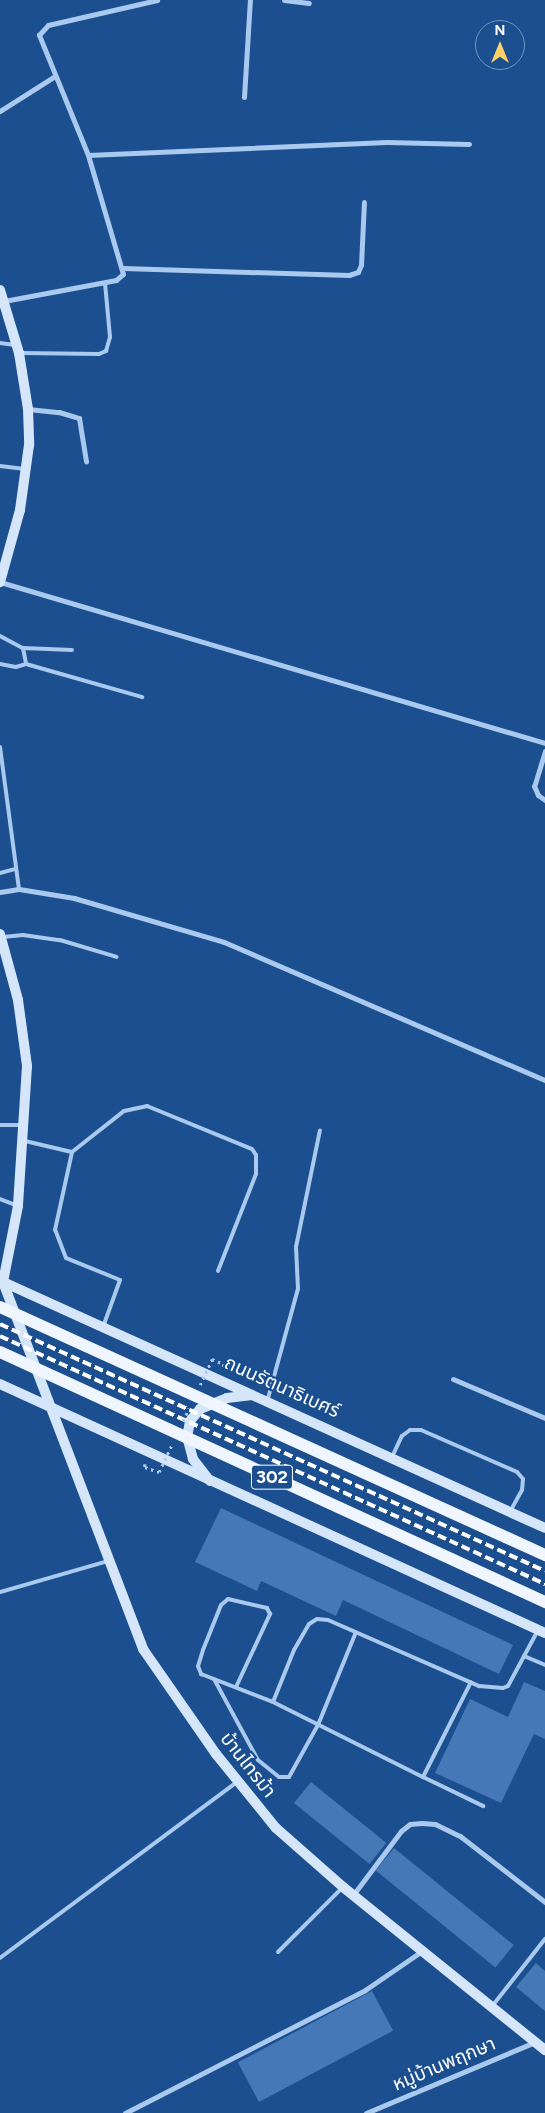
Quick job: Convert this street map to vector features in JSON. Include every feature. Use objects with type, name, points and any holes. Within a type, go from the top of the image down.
[{"type":"main road","name":"302","points":[[0,1307],[545,1555]]},
{"type":"main road","name":"302","points":[[0,1352],[545,1602]]},
{"type":"street","points":[[4,302],[105,283],[121,277],[123,268],[88,155],[40,42],[43,28],[157,0]]},
{"type":"street","points":[[244,98],[250,0]]},
{"type":"street","points":[[284,0],[308,3]]},
{"type":"street","points":[[0,111],[55,76]]},
{"type":"street","points":[[88,155],[386,142],[469,144]]},
{"type":"street","points":[[123,268],[349,275],[358,272],[361,265],[364,202]]},
{"type":"street","points":[[0,290],[18,349],[28,409],[28,470],[0,582],[545,743]]},
{"type":"street","points":[[28,409],[59,412],[79,418],[86,461]]},
{"type":"street","points":[[545,751],[534,786],[538,795],[545,800]]},
{"type":"street","points":[[0,892],[19,889],[74,898],[224,942],[545,1080]]},
{"type":"street","points":[[0,936],[18,1000],[26,1051],[26,1125],[18,1206],[2,1281],[49,1407]]},
{"type":"street","name":"ถนนรัตนาธิเบศร์","points":[[2,1281],[545,1528]]},
{"type":"street","points":[[453,1379],[545,1418]]},
{"type":"street","name":"302","points":[[0,1384],[211,1482],[542,1631]]},
{"type":"street","points":[[211,1482],[194,1459],[187,1437],[190,1421],[200,1409],[227,1398],[251,1395]]},
{"type":"street","name":"บ้านไทรม้า","points":[[49,1407],[143,1649],[238,1781],[276,1828],[343,1887],[493,2006],[545,2050]]},
{"type":"street","points":[[353,1895],[401,1831],[410,1824],[422,1823],[435,1824],[460,1836],[545,1902]]},
{"type":"street","points":[[125,2113],[365,1990],[423,1950]]},
{"type":"street","name":"หมู่บ้านพฤกษา","points":[[366,2113],[534,2042]]},
{"type":"lane","points":[[0,343],[18,349],[99,354],[106,351],[110,337],[105,283]]},
{"type":"lane","points":[[0,466],[28,470]]},
{"type":"lane","points":[[0,636],[23,648],[72,650]]},
{"type":"lane","points":[[23,648],[26,664]]},
{"type":"lane","points":[[0,664],[16,667],[26,664],[142,697]]},
{"type":"lane","points":[[0,747],[19,889]]},
{"type":"lane","points":[[0,874],[15,869]]},
{"type":"lane","points":[[0,936],[23,935],[60,940],[117,957]]},
{"type":"lane","points":[[103,1327],[120,1280],[66,1258],[55,1230],[72,1152],[116,1115],[135,1106],[147,1106],[252,1149],[256,1155],[256,1174],[218,1271]]},
{"type":"lane","points":[[0,1125],[26,1125]]},
{"type":"lane","points":[[267,1402],[298,1289],[296,1247],[320,1130]]},
{"type":"lane","points":[[24,1141],[72,1152]]},
{"type":"lane","points":[[0,1199],[18,1206]]},
{"type":"lane","points":[[392,1457],[402,1436],[410,1430],[421,1430],[517,1472],[524,1479],[522,1490],[510,1512]]},
{"type":"lane","points":[[0,1592],[110,1561]]},
{"type":"lane","points":[[236,1687],[268,1625],[270,1614],[267,1608],[237,1598],[228,1598],[221,1605],[198,1666],[202,1674],[273,1702],[483,1806]]},
{"type":"lane","points":[[273,1702],[294,1650],[309,1624],[317,1620],[328,1620],[479,1686],[508,1686],[524,1656],[542,1631]]},
{"type":"lane","points":[[214,1679],[258,1760],[279,1777],[289,1777],[318,1725],[356,1632]]},
{"type":"lane","points":[[524,1656],[545,1666]]},
{"type":"lane","points":[[423,1777],[470,1682]]},
{"type":"lane","points":[[0,1958],[238,1781]]},
{"type":"lane","points":[[278,1952],[343,1887]]},
{"type":"lane","points":[[493,2006],[545,1939]]},
{"type":"path","points":[[196,1394],[212,1359],[224,1364]]},
{"type":"path","points":[[179,1429],[191,1402]]},
{"type":"path","points":[[145,1467],[159,1472],[175,1437]]},
{"type":"building","points":[[221,1508],[513,1645],[499,1674],[343,1600],[336,1616],[261,1581],[257,1591],[195,1562]]},
{"type":"building","points":[[524,1682],[545,1691],[545,1739],[534,1734],[501,1803],[435,1773],[470,1699],[508,1717]]},
{"type":"building","points":[[311,1782],[386,1843],[369,1864],[294,1803]]},
{"type":"building","points":[[394,1848],[514,1945],[495,1967],[376,1871]]},
{"type":"building","points":[[536,1963],[545,1971],[545,2011],[516,1987]]},
{"type":"building","points":[[372,1991],[393,2031],[259,2102],[238,2062]]},
{"type":"railway","points":[[0,1324],[545,1571]]},
{"type":"railway","points":[[0,1336],[545,1584]]}]
